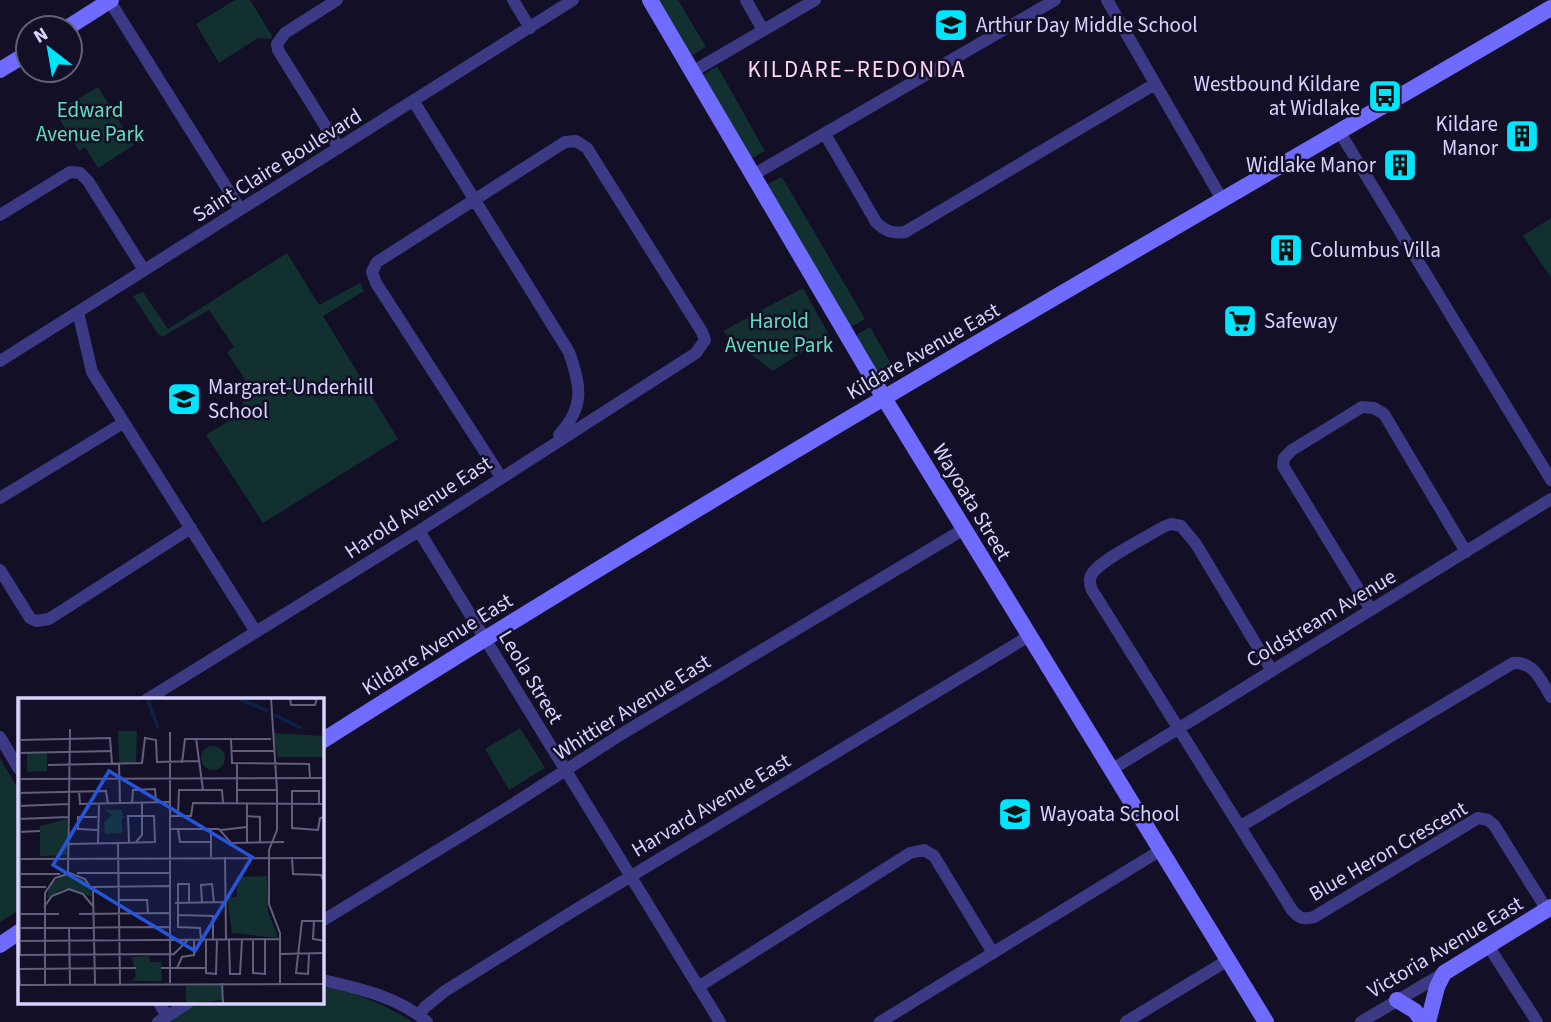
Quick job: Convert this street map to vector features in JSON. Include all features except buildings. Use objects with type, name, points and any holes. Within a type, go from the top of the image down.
[{"type":"street","points":[[84,17],[110,0],[240,209]]},
{"type":"street","points":[[337,0],[285,33],[278,44],[278,50],[339,148]]},
{"type":"street","points":[[513,0],[530,28]]},
{"type":"street","name":"Saint Claire Boulevard","points":[[0,361],[573,0]]},
{"type":"street","name":"Wayoata Street","points":[[650,0],[884,398],[1266,1022]]},
{"type":"street","points":[[746,0],[763,30]]},
{"type":"street","points":[[692,72],[815,0]]},
{"type":"street","points":[[753,175],[1055,0]]},
{"type":"street","points":[[1107,0],[1223,201]]},
{"type":"street","name":"Kildare Avenue East","points":[[324,740],[485,638],[884,398],[1551,8]]},
{"type":"street","points":[[825,134],[876,222],[893,234],[905,232],[1155,84]]},
{"type":"street","points":[[414,102],[569,352],[578,379],[579,403],[569,424],[550,445]]},
{"type":"street","points":[[1339,131],[1551,480]]},
{"type":"street","name":"Harold Avenue East","points":[[149,698],[419,531],[696,353],[705,340],[584,146],[576,141],[565,142],[475,200]]},
{"type":"street","points":[[0,215],[70,172],[80,173],[88,181],[144,270]]},
{"type":"street","points":[[475,200],[377,262],[372,272],[376,283],[501,477]]},
{"type":"street","points":[[78,312],[92,372],[256,632]]},
{"type":"street","points":[[1371,610],[1283,466],[1284,458],[1292,450],[1362,407],[1374,408],[1384,414],[1466,552]]},
{"type":"street","points":[[0,498],[123,423]]},
{"type":"street","name":"Coldstream Avenue","points":[[1111,770],[1551,499]]},
{"type":"street","name":"Blue Heron Crescent","points":[[1272,670],[1196,544],[1181,526],[1171,524],[1163,527],[1103,563],[1091,574],[1089,583],[1092,590],[1292,911],[1304,919],[1314,917],[1478,818],[1488,820],[1494,825],[1549,908]]},
{"type":"street","points":[[0,570],[30,618],[42,621],[191,528]]},
{"type":"street","name":"Whittier Avenue East","points":[[324,921],[620,735],[964,529]]},
{"type":"street","name":"Leola Street","points":[[419,531],[720,1022]]},
{"type":"street","name":"Harvard Avenue East","points":[[423,1018],[425,1007],[446,991],[1029,636]]},
{"type":"street","points":[[1241,826],[1513,663],[1522,662],[1529,666],[1551,697]]},
{"type":"street","points":[[0,737],[18,767]]},
{"type":"street","points":[[698,987],[910,853],[924,850],[934,856],[993,953]]},
{"type":"street","points":[[880,1022],[1161,850]]},
{"type":"street","name":"Victoria Avenue East","points":[[1361,1022],[1489,947],[1549,908]]},
{"type":"street","points":[[0,945],[18,933]]},
{"type":"street","points":[[1489,947],[1537,1022]]},
{"type":"street","points":[[1126,1022],[1228,960]]},
{"type":"street","points":[[1397,1000],[1415,1011],[1426,1022],[1444,972]]},
{"type":"street","points":[[324,981],[378,995],[423,1018]]},
{"type":"street","points":[[162,1019],[186,1004]]},
{"type":"green space","points":[[235,0],[250,0],[272,36],[271,39],[258,38],[219,63],[196,24]]},
{"type":"green space","points":[[659,0],[678,0],[706,47],[692,55]]},
{"type":"green space","points":[[717,66],[765,151],[752,158],[703,75]]},
{"type":"green space","name":"Edward Avenue Park","points":[[98,87],[134,145],[98,168],[85,147],[79,151],[55,112]]},
{"type":"green space","points":[[782,177],[865,319],[851,327],[767,184]]},
{"type":"green space","points":[[1551,218],[1551,278],[1523,236]]},
{"type":"green space","points":[[287,253],[319,305],[360,283],[364,291],[323,316],[398,439],[263,523],[206,435],[240,414],[248,384],[227,352],[234,347],[209,310],[162,337],[133,296],[143,292],[168,329]]},
{"type":"green space","name":"Harold Avenue Park","points":[[803,288],[829,335],[773,371],[723,331]]},
{"type":"green space","points":[[870,327],[893,367],[878,375],[857,339],[858,334]]},
{"type":"green space","points":[[520,728],[545,768],[509,790],[485,749]]},
{"type":"green space","points":[[0,758],[18,789],[18,911],[0,922]]},
{"type":"green space","points":[[324,987],[369,1000],[413,1022],[166,1022],[196,1004],[324,1004]]},
{"type":"place","name":"Arthur Day Middle School","points":[[951,25]]},
{"type":"place","name":"Westbound Kildare at Widlake","points":[[1385,96]]},
{"type":"place","name":"Kildare Manor","points":[[1522,136]]},
{"type":"place","name":"Widlake Manor","points":[[1400,165]]},
{"type":"place","name":"Columbus Villa","points":[[1286,250]]},
{"type":"place","name":"Safeway","points":[[1240,321]]},
{"type":"place","name":"Margaret-Underhill School","points":[[184,399]]},
{"type":"place","name":"Wayoata School","points":[[1015,814]]},
{"type":"district","name":"KILDARE–REDONDA","points":[[857,69]]}]
